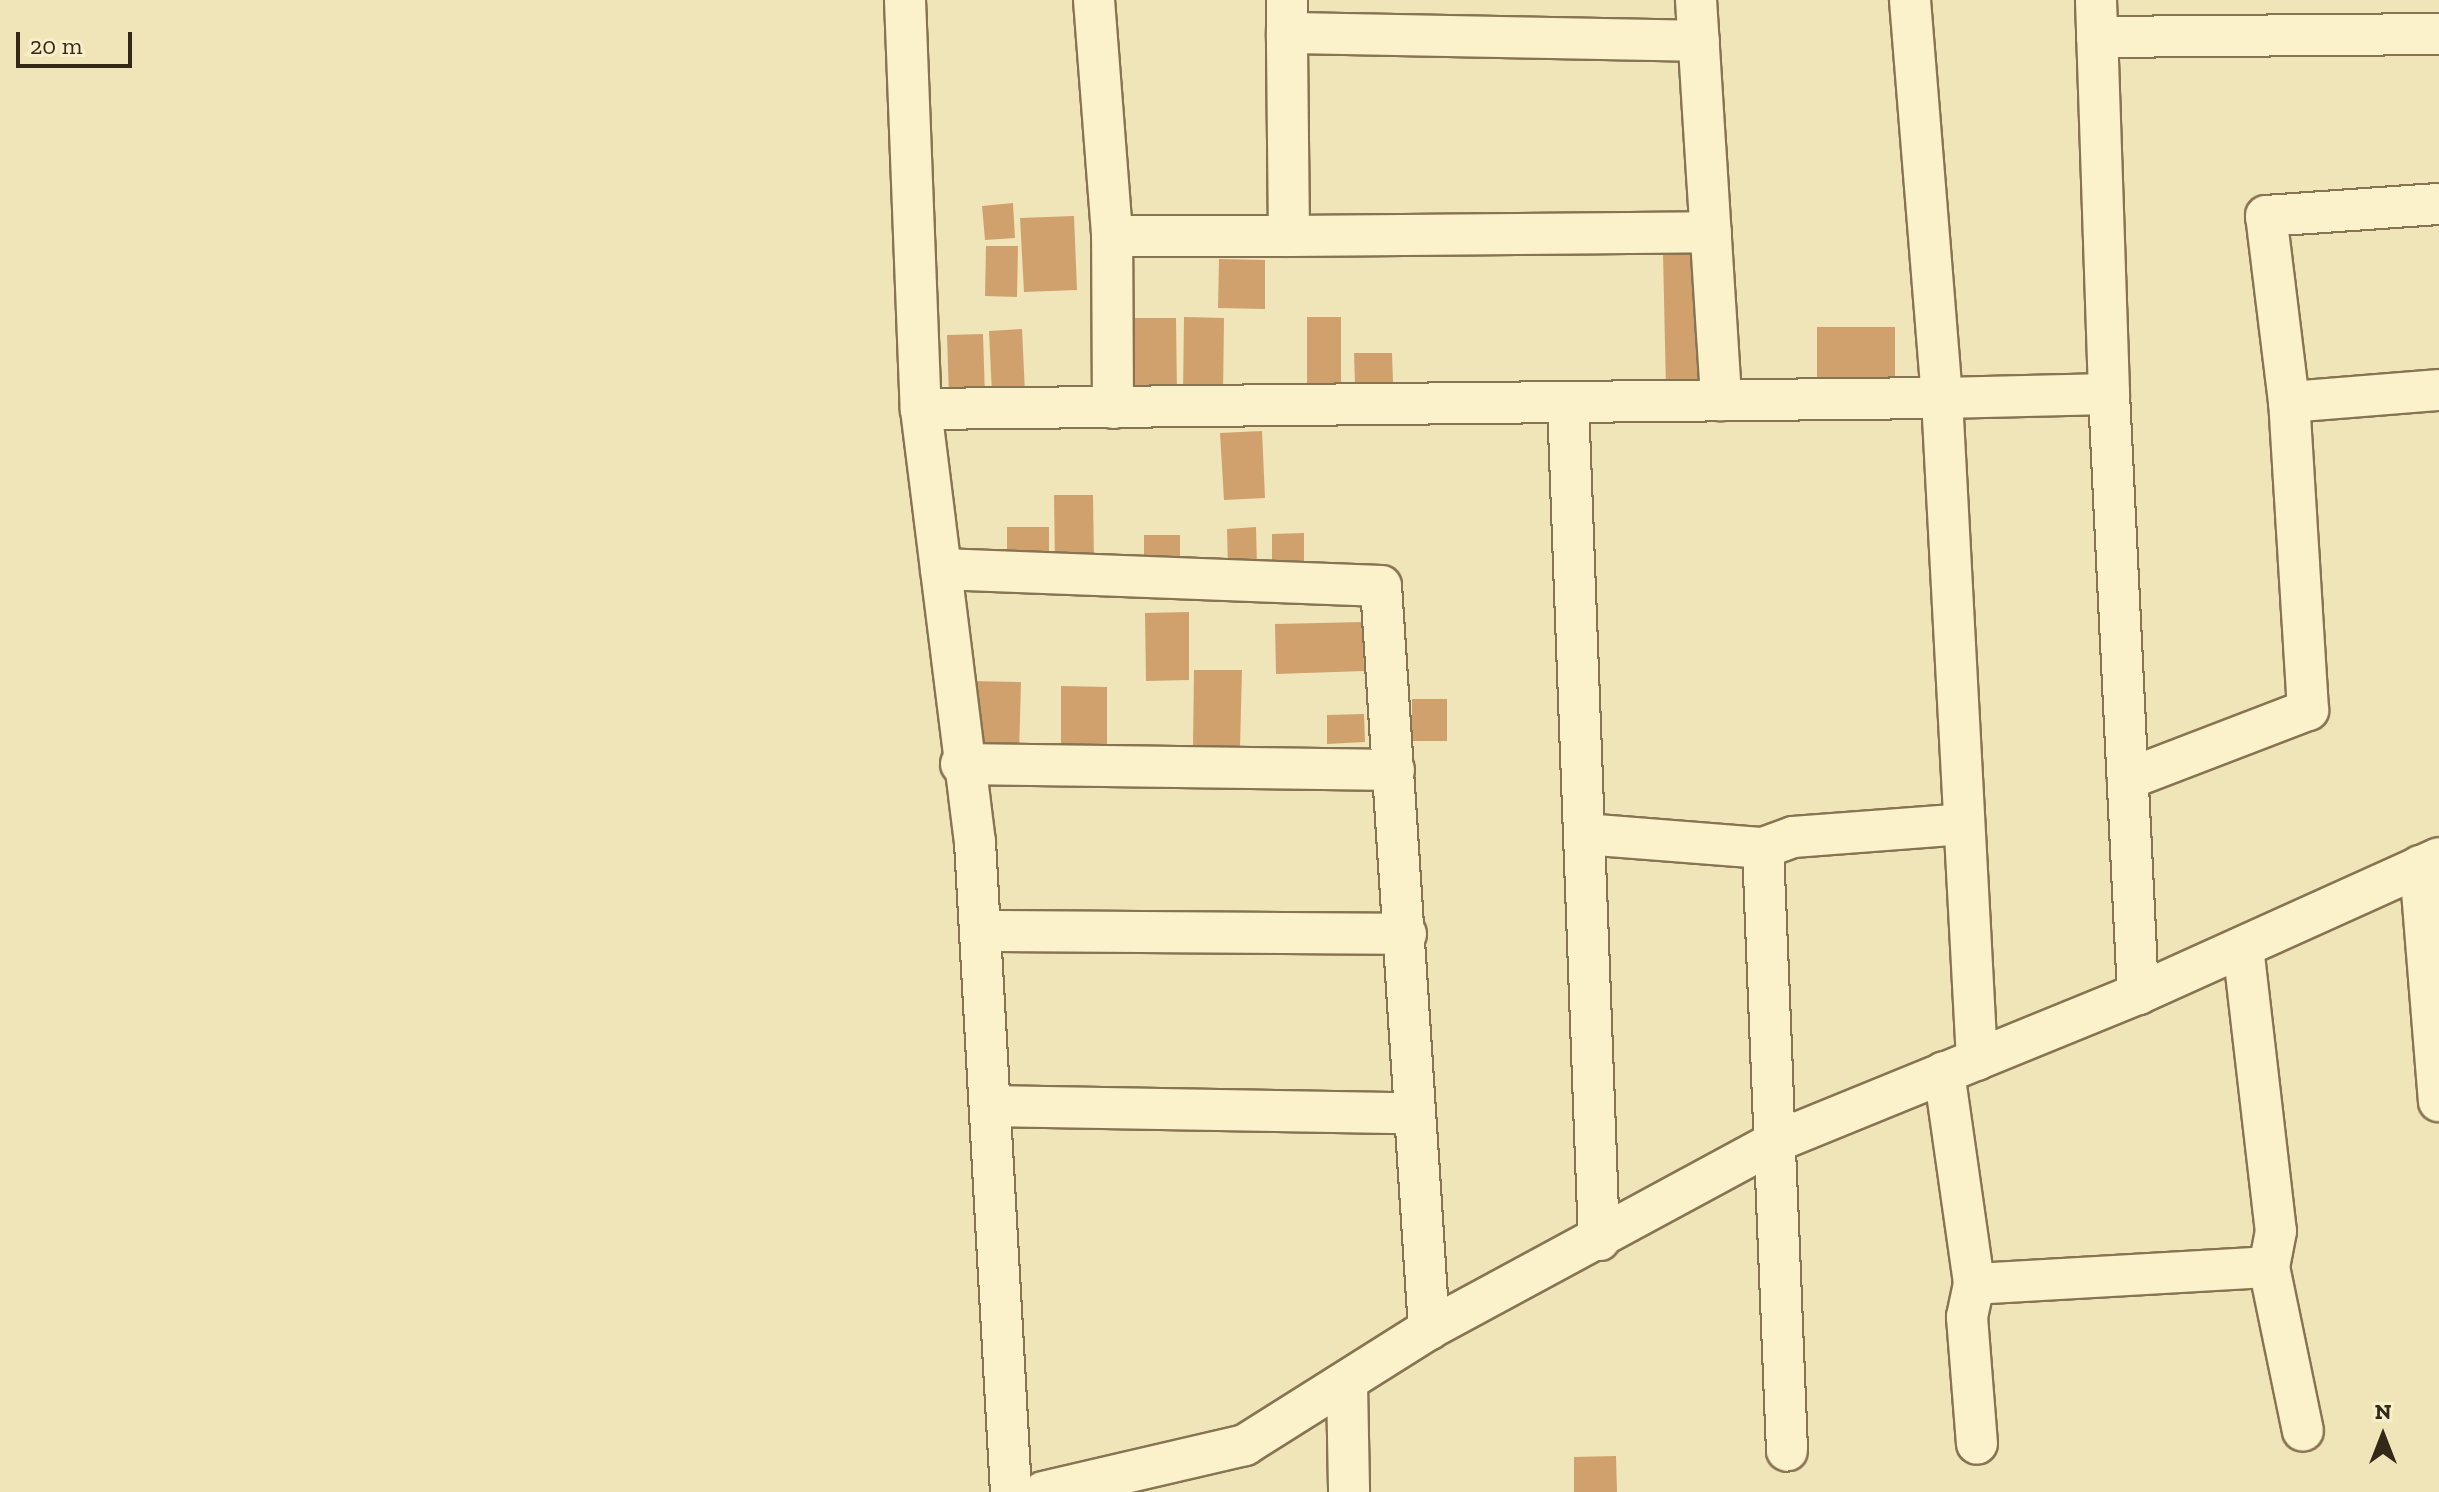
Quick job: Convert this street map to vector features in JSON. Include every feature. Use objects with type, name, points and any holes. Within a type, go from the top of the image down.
[{"type":"street","points":[[905,0],[921,409],[982,931],[1011,1492]]},
{"type":"street","points":[[1094,0],[1112,236],[1113,408]]},
{"type":"street","points":[[1696,0],[1721,400]]},
{"type":"street","points":[[1910,0],[1942,398],[1964,824],[1961,1066],[1974,1284],[1967,1317],[1977,1444]]},
{"type":"street","points":[[1289,236],[1287,16],[1699,41]]},
{"type":"street","points":[[2138,994],[2109,394],[2097,19],[2439,34]]},
{"type":"street","points":[[2128,779],[2308,710],[2289,402],[2266,216],[2439,204]]},
{"type":"street","points":[[1112,236],[1711,232]]},
{"type":"street","points":[[2289,402],[2439,390]]},
{"type":"street","points":[[921,409],[2109,394]]},
{"type":"street","points":[[1568,402],[1599,1240]]},
{"type":"street","points":[[941,569],[1381,586],[1406,934],[1429,1329]]},
{"type":"street","points":[[961,764],[1394,770]]},
{"type":"street","points":[[1584,834],[1763,848],[1793,837],[1964,824]]},
{"type":"street","points":[[1763,848],[1787,1451]]},
{"type":"street","points":[[1043,1492],[1245,1445],[1347,1384],[1429,1329],[1599,1240],[1775,1142],[2138,994],[2430,862],[2439,1101]]},
{"type":"street","points":[[982,931],[1406,934]]},
{"type":"street","points":[[2243,947],[2276,1231],[2269,1267],[2303,1431]]},
{"type":"street","points":[[993,1106],[1415,1113]]},
{"type":"street","points":[[1974,1284],[2269,1267]]},
{"type":"street","points":[[1347,1384],[1349,1492]]},
{"type":"building","points":[[1013,203],[1015,238],[985,240],[982,206]]},
{"type":"building","points":[[1074,216],[1077,290],[1024,292],[1020,218]]},
{"type":"building","points":[[986,246],[1018,246],[1017,297],[985,296]]},
{"type":"building","points":[[1701,252],[1705,388],[1666,389],[1663,254]]},
{"type":"building","points":[[1219,259],[1265,260],[1265,309],[1218,308]]},
{"type":"building","points":[[1184,317],[1224,318],[1223,396],[1183,395]]},
{"type":"building","points":[[1307,317],[1341,317],[1341,393],[1307,393]]},
{"type":"building","points":[[1129,318],[1176,318],[1177,394],[1130,394]]},
{"type":"building","points":[[1817,327],[1895,327],[1895,387],[1817,387]]},
{"type":"building","points":[[1022,329],[1025,393],[992,394],[989,331]]},
{"type":"building","points":[[983,334],[985,396],[949,398],[947,335]]},
{"type":"building","points":[[1354,353],[1392,353],[1393,383],[1355,384]]},
{"type":"building","points":[[1262,431],[1265,498],[1224,500],[1220,433]]},
{"type":"building","points":[[1054,495],[1093,495],[1094,562],[1055,563]]},
{"type":"building","points":[[1007,527],[1049,527],[1049,560],[1007,561]]},
{"type":"building","points":[[1256,527],[1257,568],[1228,569],[1227,529]]},
{"type":"building","points":[[1304,533],[1304,561],[1272,561],[1272,534]]},
{"type":"building","points":[[1144,535],[1180,535],[1180,565],[1144,566]]},
{"type":"building","points":[[1189,612],[1189,680],[1146,681],[1145,613]]},
{"type":"building","points":[[1363,622],[1364,671],[1276,674],[1275,624]]},
{"type":"building","points":[[1194,670],[1242,670],[1240,747],[1193,746]]},
{"type":"building","points":[[971,681],[1021,682],[1019,754],[969,752]]},
{"type":"building","points":[[1061,686],[1107,687],[1107,752],[1061,752]]},
{"type":"building","points":[[1412,699],[1447,699],[1447,741],[1412,741]]},
{"type":"building","points":[[1364,714],[1365,742],[1327,744],[1327,715]]},
{"type":"building","points":[[1616,1456],[1617,1492],[1574,1492],[1574,1457]]}]
